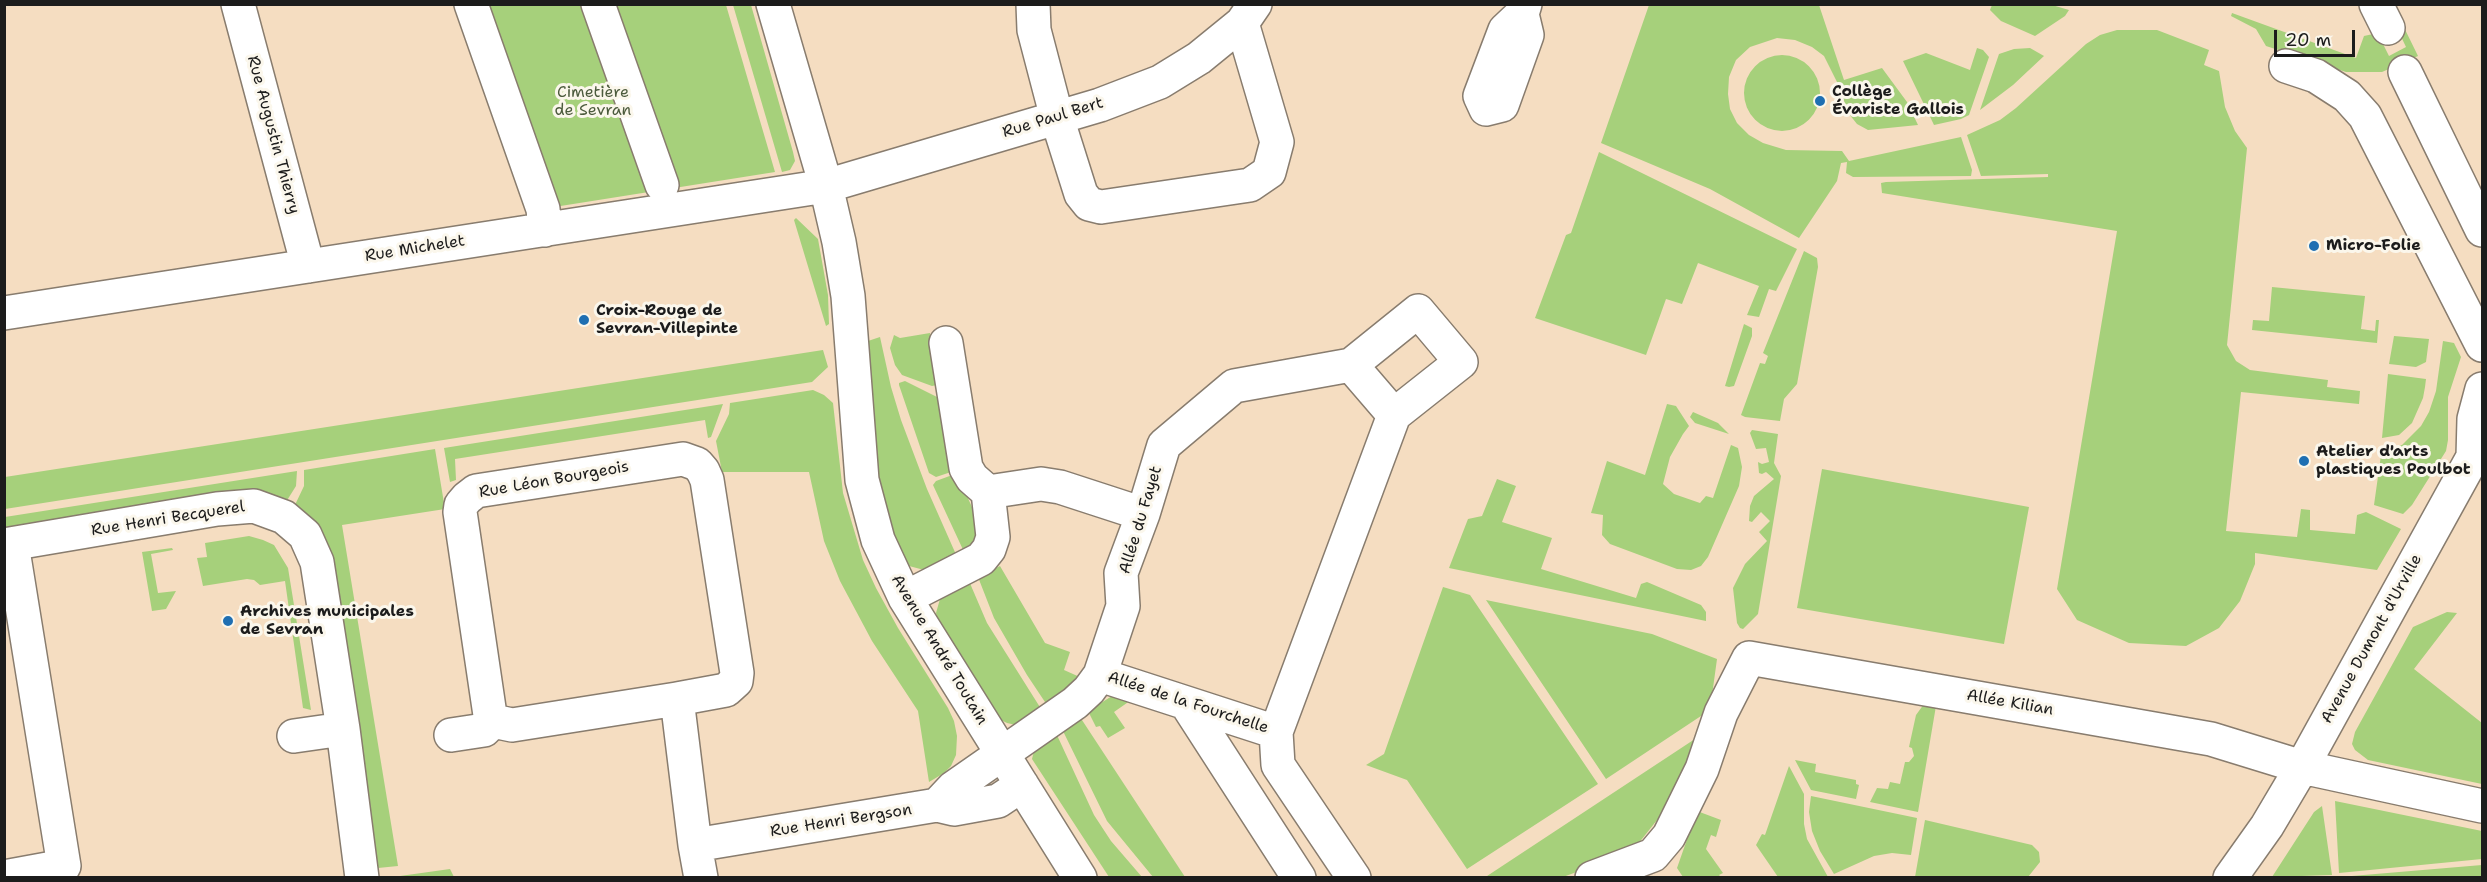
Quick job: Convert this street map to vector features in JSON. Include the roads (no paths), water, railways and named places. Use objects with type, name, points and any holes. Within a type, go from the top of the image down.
[{"type":"street","name":"Rue Augustin Thierry","points":[[238,4],[308,266]]},
{"type":"street","points":[[471,4],[543,208],[544,230]]},
{"type":"street","points":[[598,4],[662,185]]},
{"type":"street","name":"Avenue André Toutain","points":[[773,4],[826,186],[848,296],[862,480],[878,540],[905,598],[1080,878]]},
{"type":"street","points":[[1033,4],[1034,30],[1057,118],[1081,195],[1089,204],[1101,207],[1250,185],[1269,172],[1277,142],[1249,14]]},
{"type":"street","name":"Rue Paul Bert","points":[[826,186],[1100,105],[1160,82],[1199,58],[1249,14]]},
{"type":"street","points":[[2286,66],[2316,76],[2347,96],[2364,116],[2480,331]]},
{"type":"street","points":[[2405,72],[2482,230]]},
{"type":"street","name":"Rue Michelet","points":[[4,313],[826,186]]},
{"type":"street","name":"Allée du Fayet","points":[[1003,755],[1075,703],[1101,675],[1123,606],[1121,573],[1143,514],[1164,445],[1234,386],[1351,365],[1419,310],[1461,362],[1394,415]]},
{"type":"street","points":[[905,598],[968,568],[981,559],[989,549],[993,537],[988,492],[972,478],[966,468],[946,343]]},
{"type":"street","points":[[1351,365],[1394,415],[1276,732],[1278,765],[1354,878]]},
{"type":"street","name":"Avenue Dumont d'Urville","points":[[2231,877],[2302,767],[2478,459],[2474,419],[2482,389]]},
{"type":"street","name":"Rue Léon Bourgeois","points":[[683,459],[697,464],[707,480],[737,673],[736,681],[726,690],[676,699],[512,725],[493,721],[490,715],[460,512],[461,505],[467,498],[476,491],[683,459]]},
{"type":"street","points":[[988,492],[1041,483],[1143,514]]},
{"type":"street","name":"Rue Henri Becquerel","points":[[8,544],[218,509],[254,506],[284,517],[305,535],[317,562],[343,729],[362,878]]},
{"type":"street","points":[[4,877],[64,866],[13,612],[8,544]]},
{"type":"street","name":"Allée Kilian","points":[[1661,866],[1669,836],[1702,769],[1721,713],[1749,658],[2211,739],[2302,767],[2482,806]]},
{"type":"street","name":"Allée de la Fourchelle","points":[[1101,675],[1276,732]]},
{"type":"street","points":[[676,699],[701,878]]},
{"type":"street","points":[[1186,703],[1299,878]]},
{"type":"street","points":[[450,735],[484,730],[493,721]]},
{"type":"street","points":[[294,736],[343,729]]},
{"type":"street","points":[[937,805],[953,788],[1003,755]]},
{"type":"street","name":"Rue Henri Bergson","points":[[695,844],[937,805],[954,809],[998,801],[1022,785]]},
{"type":"street","points":[[1592,878],[1661,866]]},
{"type":"place","name":"Collège Évariste Gallois","points":[[1820,101]]},
{"type":"place","name":"Micro-Folie","points":[[2314,246]]},
{"type":"place","name":"Croix-Rouge de Sevran-Villepinte","points":[[584,320]]},
{"type":"place","name":"Atelier d'arts plastiques Poulbot","points":[[2304,461]]},
{"type":"place","name":"Archives municipales de Sevran","points":[[228,621]]},
{"type":"park label","name":"Cimetière de Sevran","points":[[593,102]]}]
